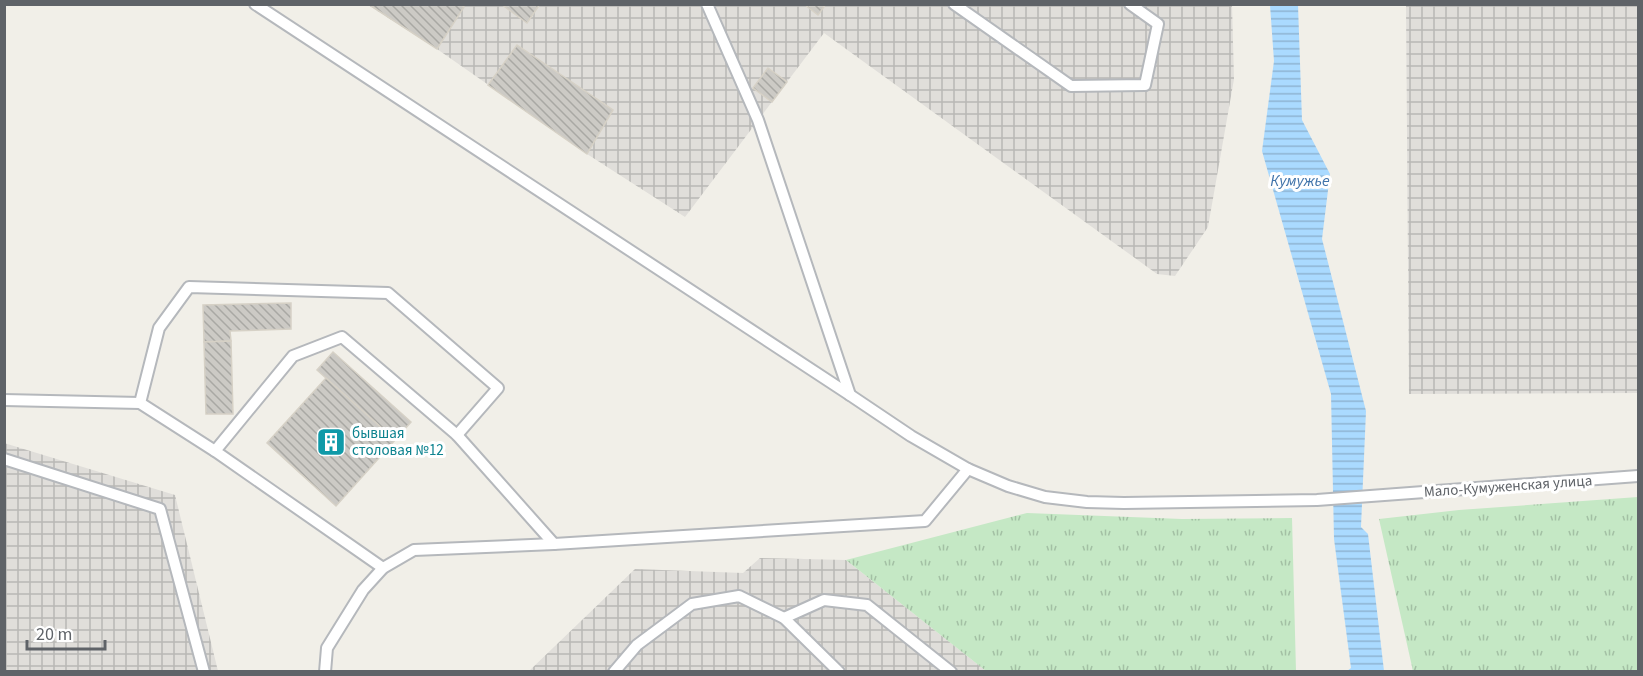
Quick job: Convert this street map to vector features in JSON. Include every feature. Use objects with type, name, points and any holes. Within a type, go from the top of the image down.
[{"type":"lane","name":"Мало-Кумуженская улица","points":[[255,4],[911,436],[968,469],[1008,486],[1045,497],[1087,502],[1317,500],[1638,476]]},
{"type":"lane","points":[[707,4],[758,120],[850,395]]},
{"type":"lane","points":[[954,4],[1071,86],[1145,85],[1158,24],[1130,4]]},
{"type":"lane","points":[[140,403],[159,328],[189,287],[388,293],[498,388],[457,435]]},
{"type":"lane","points":[[215,451],[293,356],[342,337],[457,435],[554,544]]},
{"type":"lane","points":[[4,400],[140,403],[215,451],[383,568]]},
{"type":"lane","points":[[4,459],[160,509],[204,672]]},
{"type":"lane","points":[[325,672],[327,648],[363,590],[383,568],[414,550],[554,544],[926,521],[968,469]]},
{"type":"lane","points":[[614,672],[637,645],[692,604],[739,596],[784,618],[839,672]]},
{"type":"lane","points":[[784,618],[824,600],[867,605],[951,672]]},
{"type":"shaded area","points":[[368,5],[1232,5],[1234,79],[1208,227],[1175,276],[1157,274],[824,33],[685,217],[587,154],[437,49]]},
{"type":"shaded area","points":[[1406,5],[1638,5],[1638,393],[1409,394]]},
{"type":"shaded area","points":[[4,443],[175,495],[218,671],[5,671]]},
{"type":"shaded area","points":[[760,558],[846,560],[986,671],[528,672],[635,569],[743,573]]},
{"type":"green space","points":[[1638,497],[1638,671],[1413,671],[1379,519],[1459,510]]},
{"type":"green space","points":[[1027,513],[1182,519],[1292,518],[1296,671],[986,671],[846,560]]},
{"type":"water","name":"Кумужье","points":[[1270,5],[1298,5],[1302,120],[1330,174],[1322,239],[1366,411],[1361,527],[1368,534],[1384,671],[1347,671],[1351,668],[1334,539],[1331,394],[1262,151],[1274,61]]},
{"type":"building","points":[[368,4],[460,4],[464,7],[437,49]]},
{"type":"building","points":[[501,4],[540,4],[527,23]]},
{"type":"building","points":[[804,4],[826,4],[818,15]]},
{"type":"building","points":[[517,45],[613,110],[587,154],[488,85]]},
{"type":"building","points":[[768,68],[787,82],[772,102],[753,88]]},
{"type":"building","points":[[291,303],[291,329],[230,331],[231,341],[204,342],[203,305]]},
{"type":"building","points":[[231,341],[233,414],[206,414],[204,342]]},
{"type":"building","points":[[333,352],[411,422],[395,440],[317,370]]},
{"type":"building","name":"бывшая столовая №12","points":[[326,378],[395,440],[336,506],[267,443]]},
{"type":"place","name":"бывшая столовая №12","points":[[331,442]]}]
